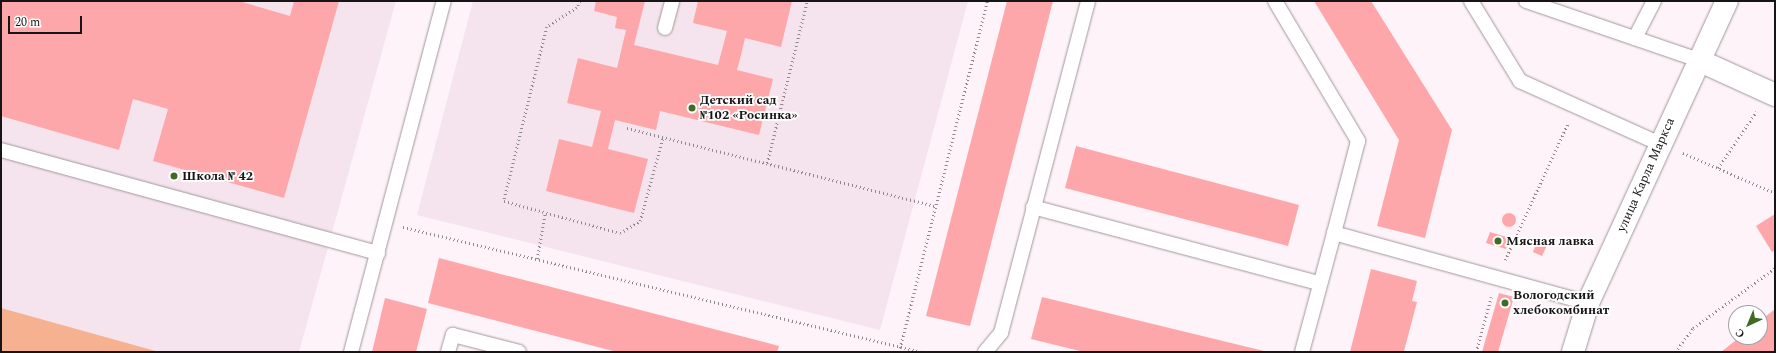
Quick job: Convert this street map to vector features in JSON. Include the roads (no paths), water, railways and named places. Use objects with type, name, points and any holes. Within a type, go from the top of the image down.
[{"type":"street","name":"улица Карла Маркса","points":[[1573,352],[1588,303],[1698,60],[1727,1]]},
{"type":"street","points":[[1698,60],[1772,93]]},
{"type":"lane","points":[[351,352],[444,1]]},
{"type":"lane","points":[[665,28],[672,1]]},
{"type":"lane","points":[[985,352],[1001,333],[1088,1]]},
{"type":"lane","points":[[1275,1],[1358,141],[1334,233],[1319,283],[1302,352]]},
{"type":"lane","points":[[1471,1],[1520,81],[1660,144]]},
{"type":"lane","points":[[1526,1],[1698,60]]},
{"type":"lane","points":[[1635,38],[1654,1]]},
{"type":"lane","points":[[1,150],[378,253]]},
{"type":"lane","points":[[1033,207],[1319,283]]},
{"type":"lane","points":[[1334,233],[1588,303]]},
{"type":"lane","points":[[448,352],[452,335],[519,352]]},
{"type":"place","name":"Детский сад №102 «Росинка»","points":[[692,108]]},
{"type":"place","name":"Школа № 42","points":[[174,176]]},
{"type":"place","name":"Мясная лавка","points":[[1498,241]]},
{"type":"place","name":"Вологодский хлебокомбинат","points":[[1505,303]]}]
